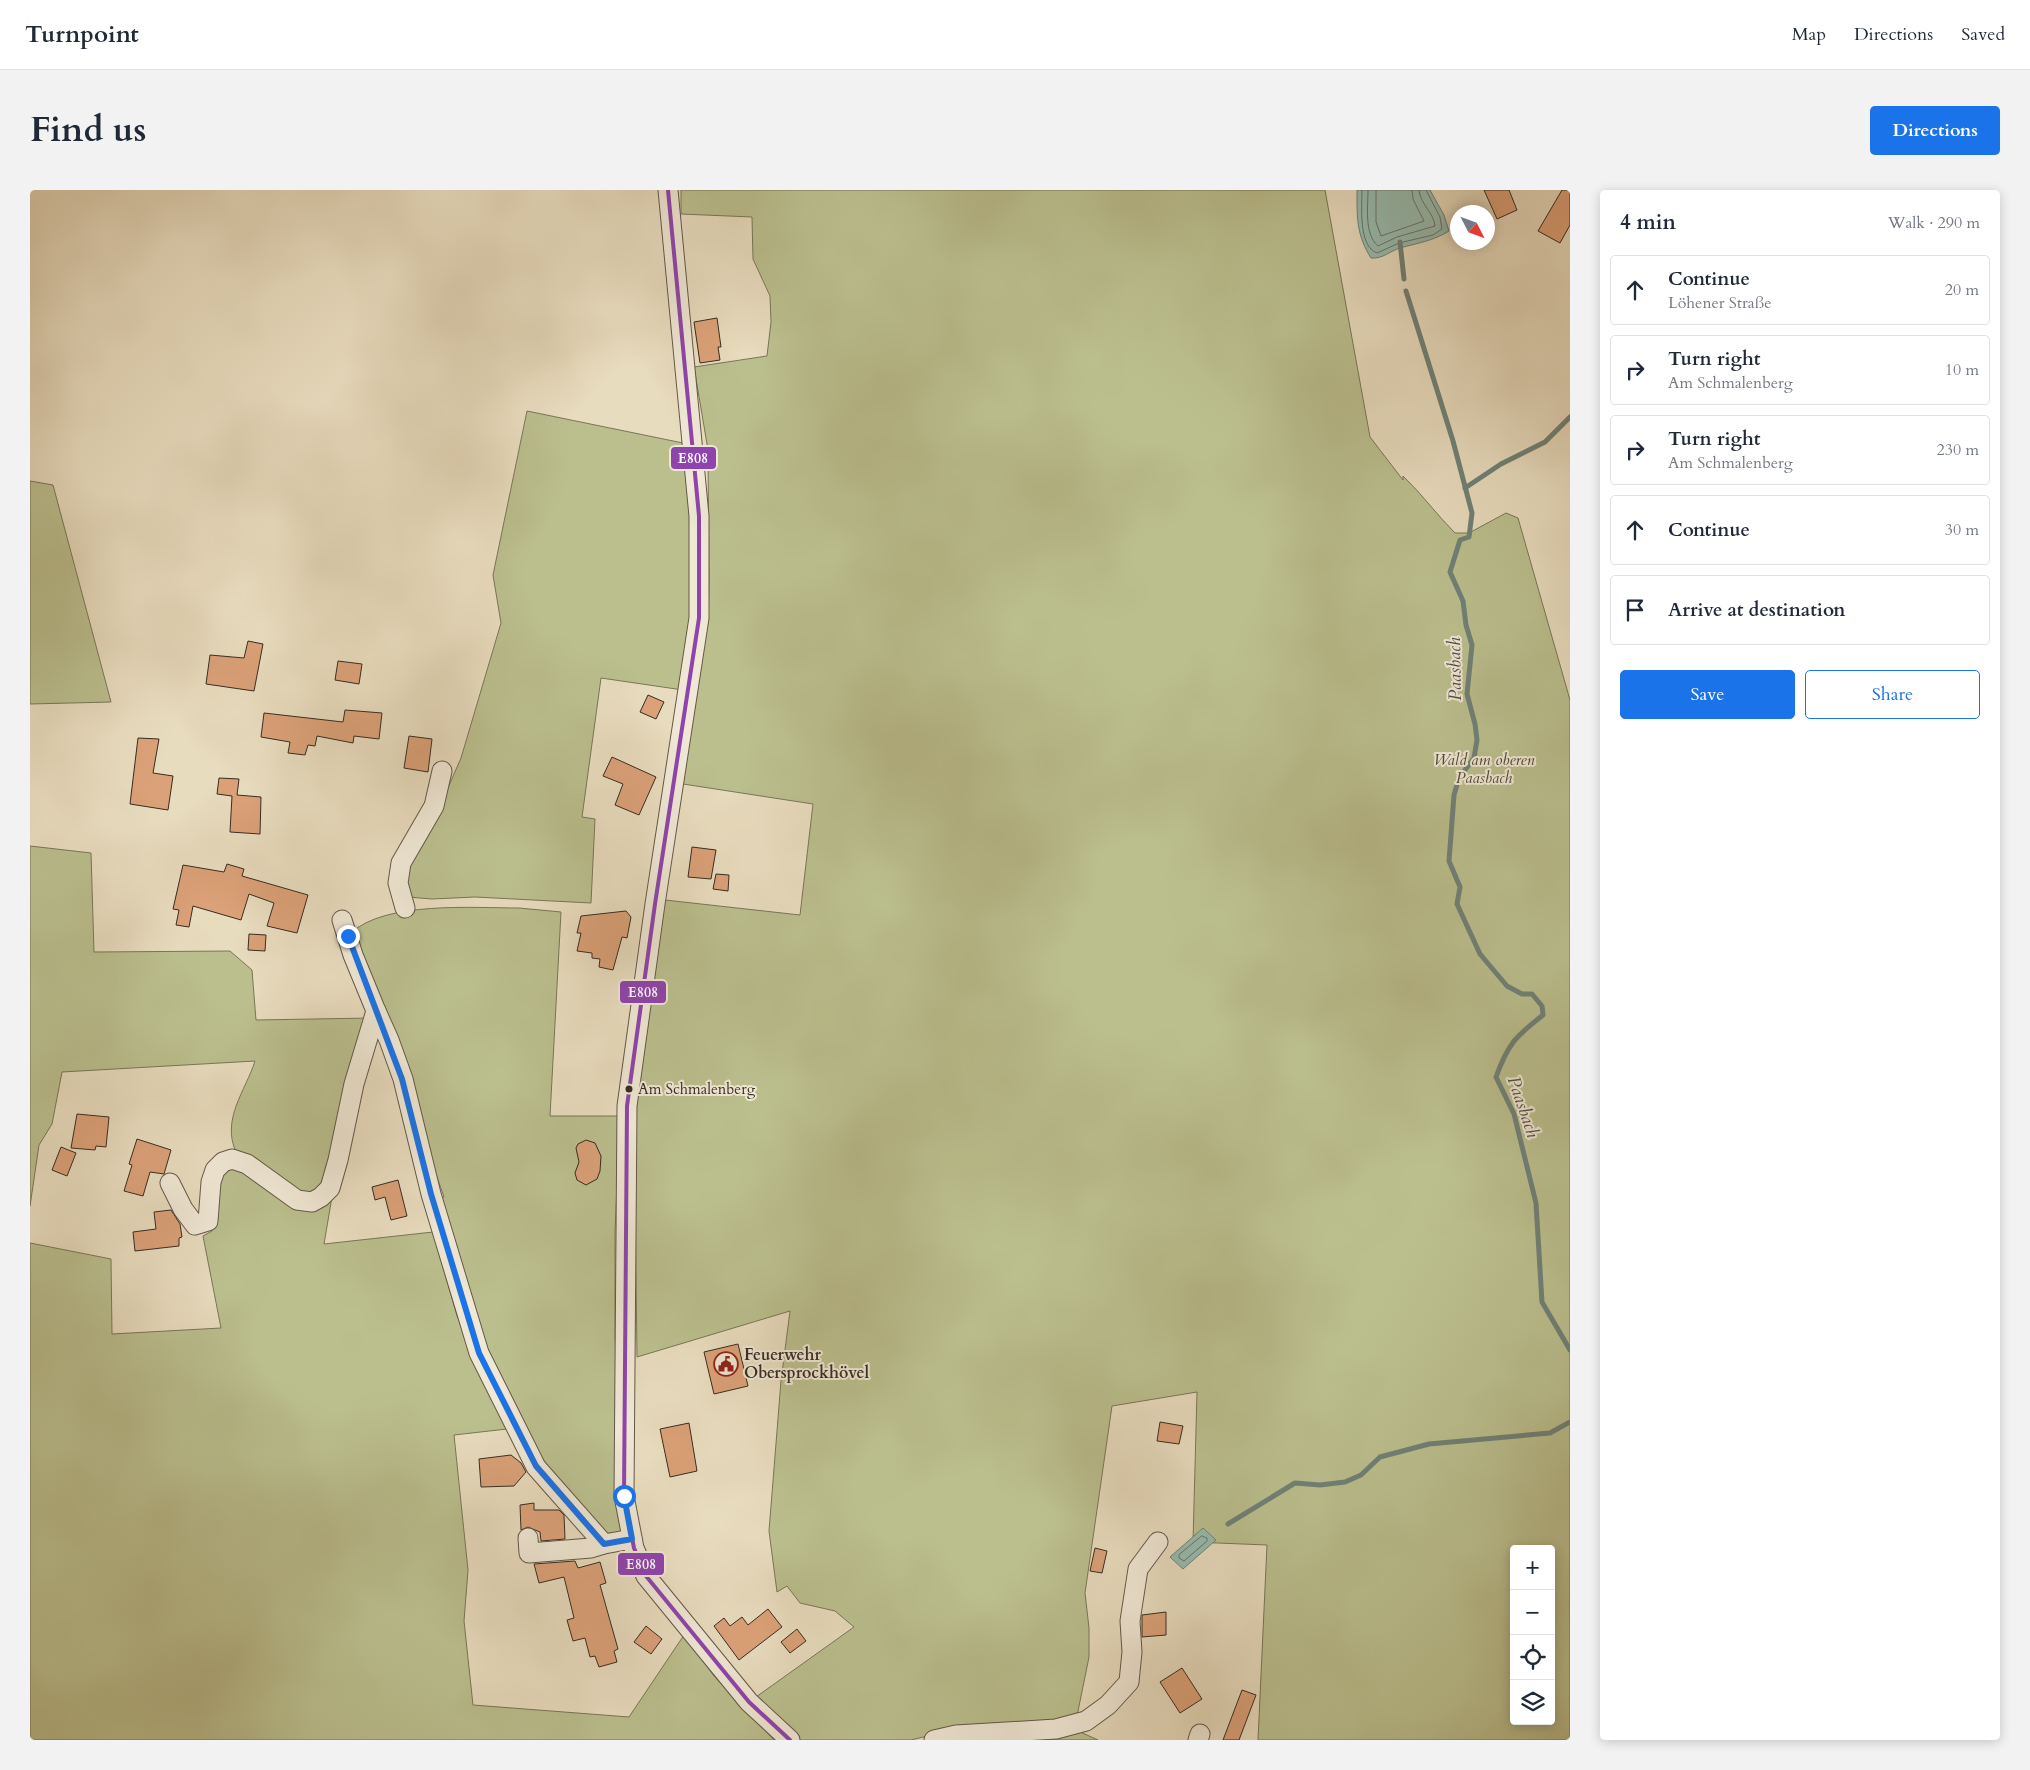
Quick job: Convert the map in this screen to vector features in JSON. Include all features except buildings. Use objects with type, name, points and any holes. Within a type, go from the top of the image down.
[{"type":"street","points":[[668,190],[699,516],[700,618],[655,904],[627,1106],[624,1496],[632,1539],[646,1576],[749,1702],[790,1740]]},
{"type":"street","points":[[405,908],[398,883],[401,863],[434,806],[442,771]]},
{"type":"street","points":[[342,920],[353,955],[389,1040],[402,1079],[431,1194],[479,1353],[536,1466],[604,1544]]},
{"type":"street","points":[[170,1183],[183,1209],[195,1225],[208,1221],[211,1182],[215,1170],[223,1162],[232,1159],[248,1164],[297,1200],[312,1202],[321,1197],[330,1188],[354,1084],[376,1011]]},
{"type":"street","points":[[528,1538],[529,1553],[590,1548],[632,1539]]},
{"type":"street","points":[[934,1740],[956,1735],[1056,1728],[1086,1721],[1108,1705],[1129,1682],[1132,1652],[1130,1621],[1138,1569],[1158,1542]]},
{"type":"green space","name":"Wald am oberen Paasbach","points":[[681,190],[1325,190],[1370,437],[1403,480],[1403,476],[1455,533],[1469,533],[1506,513],[1518,518],[1570,700],[1570,1740],[1258,1740],[1267,1545],[1193,1542],[1197,1392],[1112,1406],[1085,1593],[1089,1628],[1089,1657],[1076,1721],[948,1731],[911,1740],[800,1740],[756,1697],[854,1627],[835,1611],[800,1603],[787,1586],[777,1592],[769,1531],[781,1381],[790,1311],[637,1357],[634,1115],[638,1062],[665,900],[800,915],[813,804],[683,784],[708,620],[709,584],[708,450],[694,367],[767,356],[771,322],[770,296],[753,259],[752,217],[681,214]]},
{"type":"green space","points":[[527,411],[683,443],[690,519],[692,618],[683,690],[601,678],[582,817],[595,819],[591,903],[475,897],[432,899],[408,897],[407,861],[437,813],[461,758],[501,623],[493,575]]},
{"type":"green space","points":[[30,481],[53,485],[111,702],[30,704]]},
{"type":"green space","points":[[30,846],[91,853],[94,952],[230,951],[252,970],[256,1020],[371,1018],[325,1187],[311,1198],[236,1152],[231,1128],[233,1116],[255,1061],[62,1072],[52,1124],[39,1145],[30,1206]]},
{"type":"green space","points":[[455,907],[519,908],[561,912],[550,1116],[620,1116],[615,1231],[615,1336],[624,1535],[606,1533],[548,1472],[484,1345],[439,1198],[444,1197],[351,933],[366,923],[407,911]]},
{"type":"green space","points":[[233,1163],[293,1202],[333,1191],[324,1244],[433,1232],[457,1316],[507,1429],[454,1435],[468,1570],[464,1621],[473,1705],[629,1717],[684,1635],[714,1676],[774,1740],[30,1740],[30,1243],[111,1259],[112,1334],[221,1328],[203,1236],[212,1231],[214,1185]]},
{"type":"green space","points":[[1078,1731],[1098,1740],[1024,1740]]},
{"type":"water","points":[[1357,190],[1430,190],[1444,215],[1449,231],[1379,257],[1371,258],[1360,233],[1357,217]]},
{"type":"water","points":[[1203,1528],[1216,1540],[1183,1569],[1170,1557]]},
{"type":"waterway","name":"Paasbach","points":[[1400,242],[1404,279]]},
{"type":"waterway","name":"Paasbach","points":[[1406,291],[1453,441],[1472,513],[1469,537],[1460,540],[1450,572],[1463,601],[1466,625],[1472,645],[1467,694],[1477,740],[1474,758],[1459,778],[1454,795],[1449,861],[1460,887],[1457,904],[1480,954],[1507,986],[1522,994],[1532,994],[1542,1006],[1543,1015],[1514,1042],[1504,1056],[1496,1077],[1514,1114],[1536,1203],[1542,1302],[1570,1350]]},
{"type":"waterway","points":[[1465,488],[1501,464],[1545,442],[1570,417]]},
{"type":"waterway","points":[[1228,1524],[1295,1483],[1320,1485],[1345,1482],[1361,1475],[1380,1457],[1429,1444],[1550,1433],[1570,1422]]},
{"type":"transit line","name":"E808","points":[[668,190],[699,516],[699,618],[655,904],[627,1106],[624,1496],[634,1548],[646,1576],[749,1702],[790,1740]]},
{"type":"place","name":"Am Schmalenberg","points":[[629,1089]]},
{"type":"place","name":"Feuerwehr Obersprockhövel","points":[[726,1364]]},
{"type":"route","points":[[348,936],[353,955],[389,1040],[402,1079],[431,1194],[479,1353],[536,1466],[604,1544],[632,1539],[624,1496]]}]
